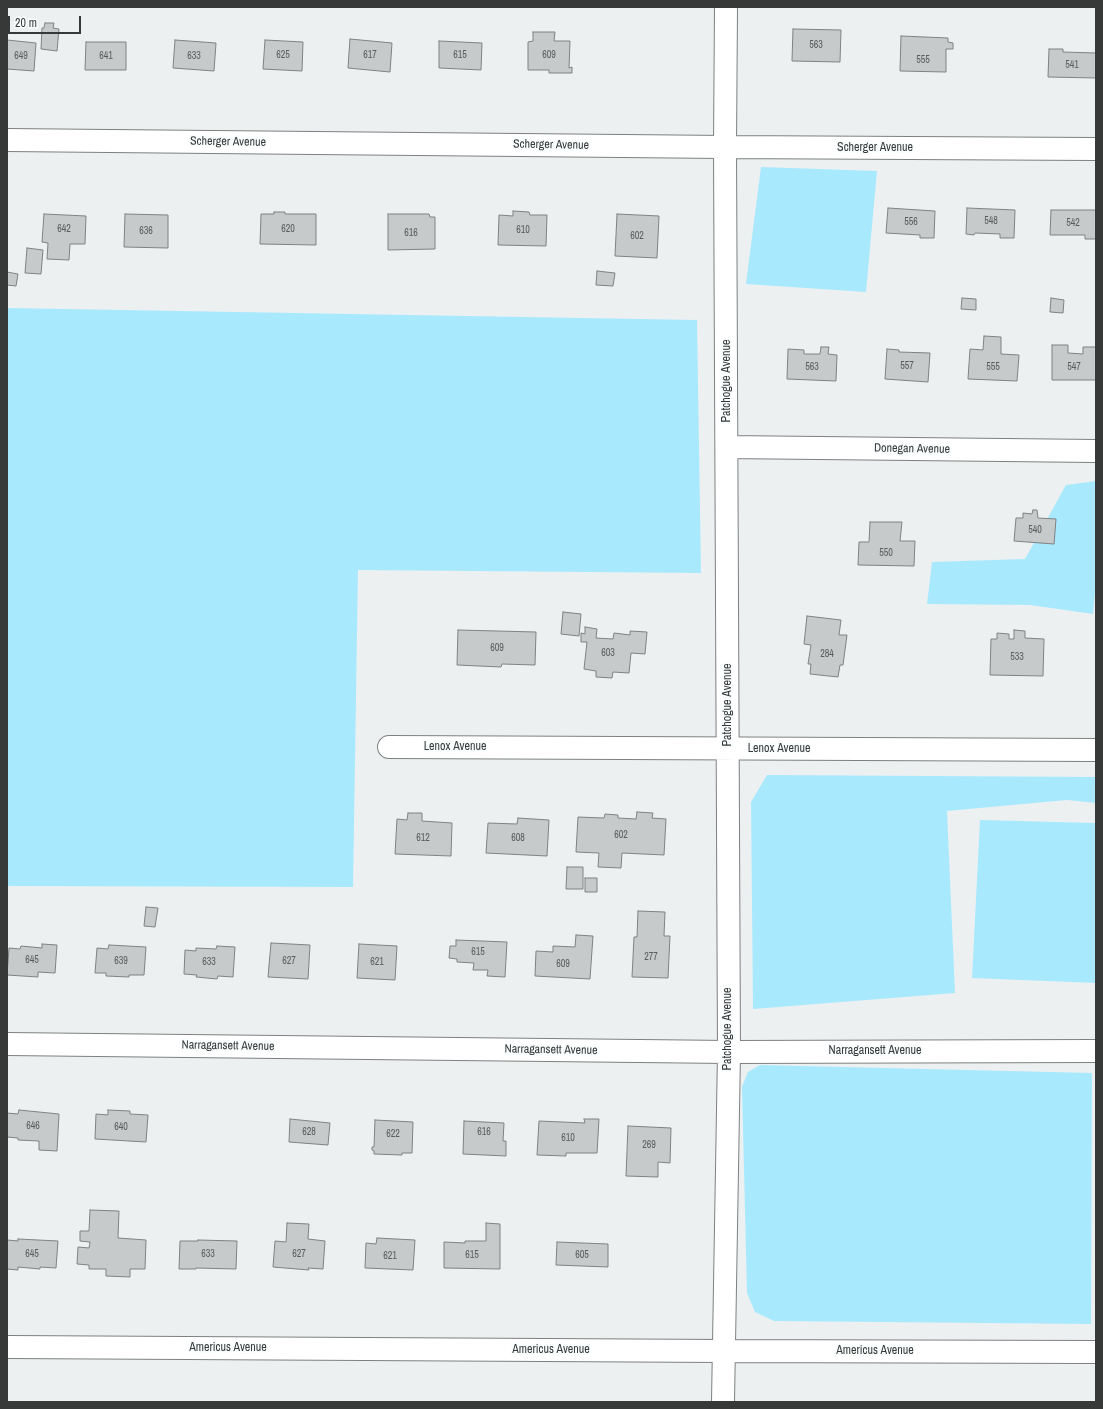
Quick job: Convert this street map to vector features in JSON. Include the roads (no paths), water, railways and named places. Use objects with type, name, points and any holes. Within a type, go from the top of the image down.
[{"type":"street","name":"Patchogue Avenue","points":[[723,1402],[729,1052],[725,147],[726,7]]},
{"type":"street","name":"Scherger Avenue","points":[[7,140],[1096,149]]},
{"type":"street","name":"Donegan Avenue","points":[[727,447],[1096,451]]},
{"type":"street","name":"Lenox Avenue","points":[[389,747],[1096,750]]},
{"type":"street","name":"Narragansett Avenue","points":[[7,1044],[729,1052],[1096,1051]]},
{"type":"street","name":"Americus Avenue","points":[[7,1347],[1096,1352]]}]
